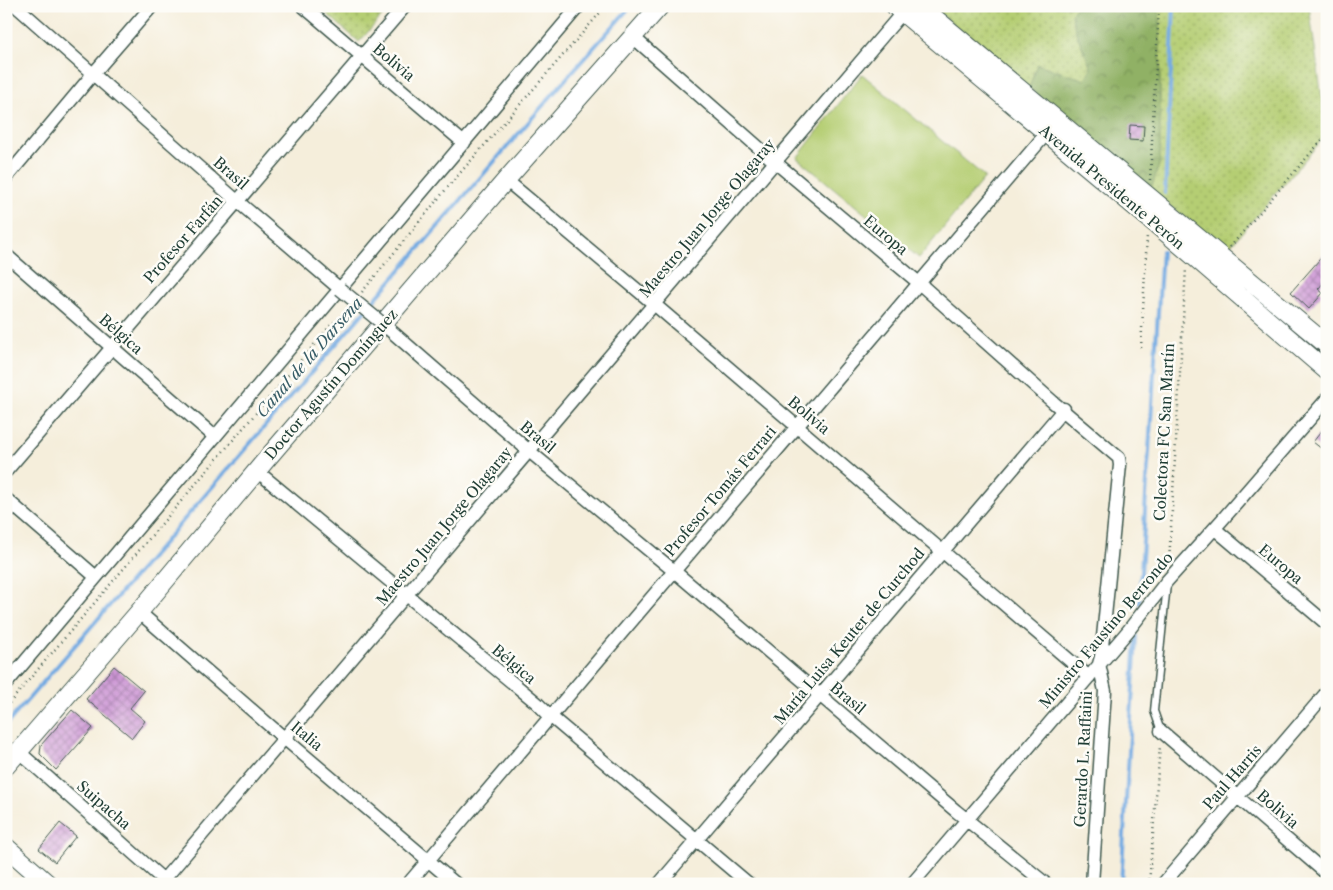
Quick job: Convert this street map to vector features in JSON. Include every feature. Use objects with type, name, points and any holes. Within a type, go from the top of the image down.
[{"type":"main road","name":"Doctor Agustín Domínguez","points":[[6,766],[506,180],[660,6]]},
{"type":"main road","name":"Avenida Presidente Perón","points":[[920,6],[1187,250],[1215,263],[1327,371]]},
{"type":"main road","name":"Avenida Presidente Perón","points":[[902,8],[1052,126],[1215,263],[1327,345]]},
{"type":"main road","points":[[6,847],[48,884]]},
{"type":"street","name":"Brasil","points":[[16,6],[237,201],[383,324],[529,451],[674,571],[967,820],[1046,884]]},
{"type":"street","points":[[6,178],[152,6]]},
{"type":"street","name":"Bolivia","points":[[303,6],[464,143]]},
{"type":"street","name":"Profesor Farfán","points":[[6,471],[404,6]]},
{"type":"street","points":[[6,684],[579,6]]},
{"type":"street","name":"Maestro Juan Jorge Olagaray","points":[[164,882],[284,738],[775,162],[902,8]]},
{"type":"street","name":"Europa","points":[[632,37],[775,162],[919,283],[1119,458]]},
{"type":"street","name":"Profesor Tomás Ferrari","points":[[408,884],[1052,126]]},
{"type":"street","name":"Bolivia","points":[[506,180],[654,304],[1088,677]]},
{"type":"street","name":"Bélgica","points":[[6,255],[215,437]]},
{"type":"street","name":"Ministro Faustino Berrondo","points":[[912,884],[1168,581],[1327,399]]},
{"type":"street","name":"María Luisa Keuter de Curchod","points":[[659,884],[1064,409]]},
{"type":"street","name":"Gerardo L. Raffaini","points":[[1092,884],[1105,691],[1099,664],[1120,465],[1119,458]]},
{"type":"street","name":"Bélgica","points":[[257,471],[537,703],[749,884]]},
{"type":"street","points":[[6,499],[96,577]]},
{"type":"street","name":"Europa","points":[[1215,529],[1327,624]]},
{"type":"street","name":"Italia","points":[[138,612],[456,884]]},
{"type":"street","name":"Paul Harris","points":[[1163,884],[1327,692]]},
{"type":"street","name":"Bolivia","points":[[1161,731],[1327,874]]},
{"type":"street","name":"Suipacha","points":[[18,751],[164,882]]},
{"type":"lane","points":[[1161,731],[1154,711],[1168,581]]},
{"type":"path","points":[[360,294],[447,188],[606,6]]},
{"type":"path","points":[[1215,263],[1327,134]]},
{"type":"path","name":"Colectora FC San Martín","points":[[1168,581],[1187,250]]},
{"type":"path","points":[[6,707],[330,326],[348,310]]},
{"type":"path","points":[[1149,884],[1161,731]]},
{"type":"green space","points":[[318,6],[391,6],[359,42]]},
{"type":"green space","points":[[931,6],[1309,6],[1327,134],[1225,252]]},
{"type":"green space","points":[[1078,6],[1158,6],[1160,21],[1160,162],[1152,186],[1135,177],[1029,88],[1037,64],[1085,80],[1091,68],[1076,32],[1071,14]]},
{"type":"green space","points":[[862,74],[985,177],[919,258],[797,158]]},
{"type":"green space","points":[[1234,275],[1327,355],[1327,361],[1231,279]]},
{"type":"building","points":[[1130,125],[1144,126],[1143,141],[1129,140]]},
{"type":"building","points":[[1327,251],[1327,269],[1323,277],[1326,280],[1318,289],[1323,293],[1309,309],[1291,292]]},
{"type":"building","points":[[1327,424],[1327,453],[1313,442]]},
{"type":"building","points":[[114,666],[144,691],[130,708],[145,721],[132,738],[86,699]]},
{"type":"building","points":[[72,710],[93,728],[56,770],[40,754],[41,745]]},
{"type":"building","points":[[60,823],[76,836],[55,862],[39,849]]},
{"type":"waterway","name":"Canal de la Darsena","points":[[6,725],[631,6]]},
{"type":"waterway","points":[[1165,193],[1174,6]]},
{"type":"waterway","points":[[1139,603],[1162,251]]},
{"type":"waterway","points":[[1121,884],[1136,636]]}]
